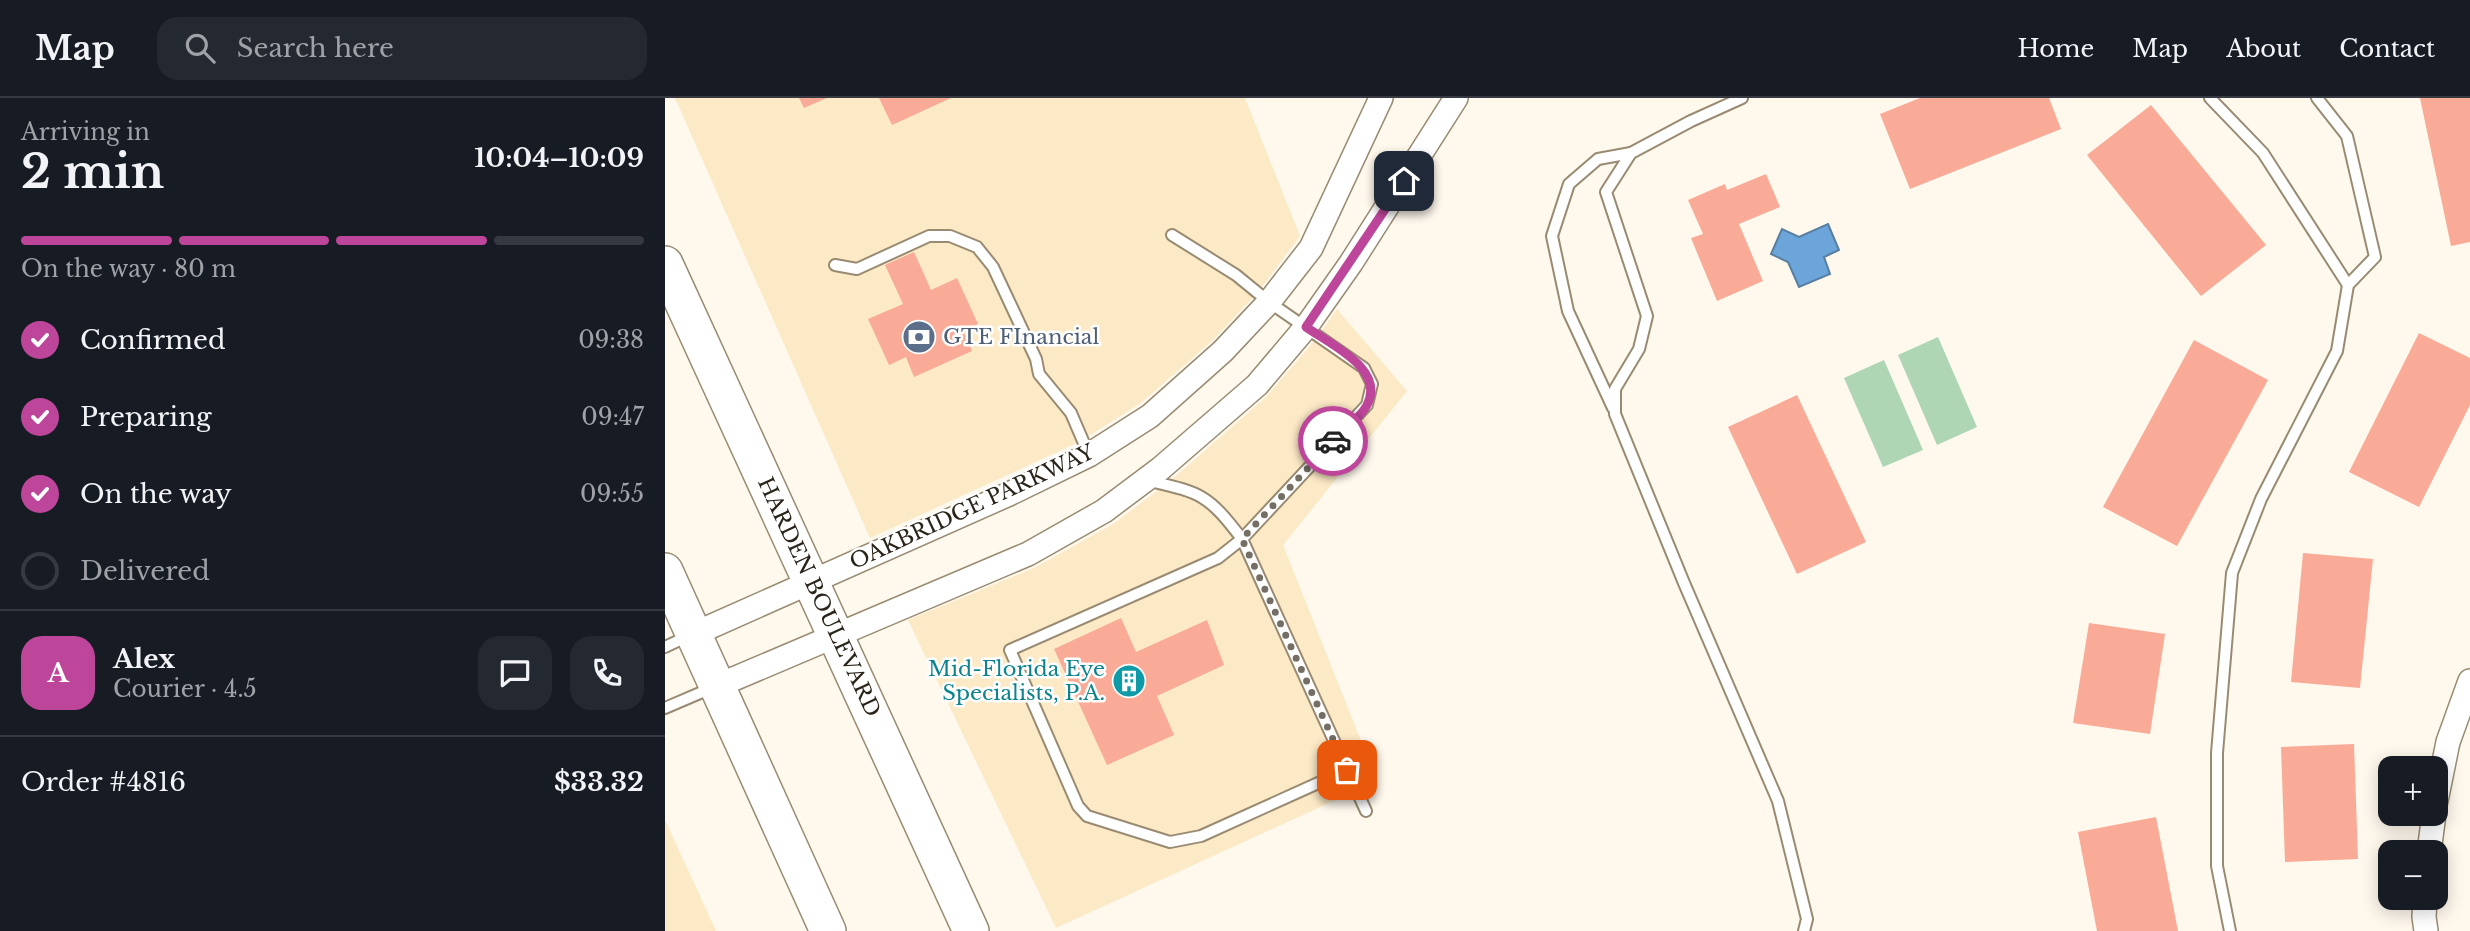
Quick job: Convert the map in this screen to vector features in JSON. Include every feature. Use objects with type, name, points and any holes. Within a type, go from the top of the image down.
[{"type":"main road","name":"HARDEN BOULEVARD","points":[[665,264],[971,931]]},
{"type":"main road","points":[[665,571],[679,640],[717,686],[828,931]]},
{"type":"street","name":"OAKBRIDGE PARKWAY","points":[[679,640],[1009,494],[1089,455],[1150,416],[1223,351],[1269,302],[1311,248],[1381,98]]},
{"type":"street","points":[[717,686],[1028,554],[1104,510],[1145,480],[1257,384],[1306,327],[1351,263],[1456,98]]},
{"type":"street","points":[[2445,756],[2470,681]]},
{"type":"street","points":[[2425,910],[2425,931]]},
{"type":"lane","points":[[1742,98],[1691,121],[1632,153],[1598,159],[1569,184],[1552,236],[1568,311],[1615,414],[1778,801],[1807,919],[1804,931]]},
{"type":"lane","points":[[2210,98],[2263,153],[2348,285]]},
{"type":"lane","points":[[2230,931],[2217,866],[2217,753],[2232,573],[2261,499],[2337,351],[2348,285],[2375,257],[2347,136],[2317,98]]},
{"type":"lane","points":[[1615,414],[1615,389],[1639,349],[1647,316],[1606,192],[1632,153]]},
{"type":"lane","points":[[1172,235],[1236,275],[1269,302],[1364,368],[1372,384],[1367,405],[1242,539],[1218,558],[1010,650],[1078,806],[1087,816],[1170,842],[1201,836],[1347,770]]},
{"type":"lane","points":[[835,265],[857,269],[929,236],[950,236],[977,247],[993,267],[1036,359],[1039,373],[1071,413],[1089,455]]},
{"type":"lane","points":[[1145,480],[1188,489],[1204,497],[1220,511],[1242,539],[1366,811]]},
{"type":"lane","points":[[665,708],[717,686]]},
{"type":"shaded area","points":[[675,98],[1245,98],[1300,236],[1259,291],[1213,340],[1141,403],[1081,441],[870,538]]},
{"type":"shaded area","points":[[1337,309],[1407,391],[1283,545],[1377,781],[1056,928],[908,620],[1034,568],[1113,524],[1169,482],[1266,397],[1317,338]]},
{"type":"shaded area","points":[[665,820],[716,931],[665,931]]},
{"type":"green space","points":[[1938,337],[1977,427],[1937,445],[1898,355]]},
{"type":"green space","points":[[1884,360],[1923,450],[1883,467],[1844,378]]},
{"type":"water","points":[[1828,224],[1839,250],[1824,257],[1830,274],[1799,287],[1788,262],[1771,254],[1782,229],[1799,237]]},
{"type":"building","points":[[799,98],[827,98],[804,108]]},
{"type":"building","points":[[879,98],[951,98],[892,125]]},
{"type":"building","points":[[1920,98],[2049,98],[2061,129],[1910,189],[1880,114]]},
{"type":"building","points":[[2420,98],[2470,98],[2470,242],[2451,246]]},
{"type":"building","points":[[2151,105],[2266,245],[2201,296],[2087,155]]},
{"type":"building","points":[[1766,174],[1780,207],[1739,224],[1763,281],[1717,301],[1691,238],[1703,234],[1688,200],[1725,184],[1727,190]]},
{"type":"building","points":[[914,252],[931,290],[957,278],[978,324],[963,330],[972,351],[914,377],[906,357],[889,365],[868,319],[903,304],[885,265]]},
{"type":"building","points":[[2419,333],[2470,358],[2470,405],[2419,507],[2349,472]]},
{"type":"building","points":[[2194,340],[2268,380],[2177,546],[2103,507]]},
{"type":"building","points":[[1797,395],[1866,542],[1797,574],[1728,427]]},
{"type":"building","points":[[2303,553],[2373,559],[2360,688],[2291,682]]},
{"type":"building","name":"Mid-Florida Eye Specialists, P.A.","points":[[1121,618],[1136,652],[1207,620],[1224,665],[1157,696],[1174,735],[1107,765],[1054,649]]},
{"type":"building","points":[[2089,623],[2165,634],[2150,734],[2073,723]]},
{"type":"building","points":[[2354,744],[2358,859],[2285,862],[2281,747]]},
{"type":"building","points":[[2156,817],[2178,931],[2097,931],[2078,832]]},
{"type":"way so far","points":[[1333,441],[1242,539],[1347,770]]},
{"type":"place","name":"GTE FInancial","points":[[919,337]]},
{"type":"place","name":"Mid-Florida Eye Specialists, P.A.","points":[[1129,681]]},
{"type":"route","points":[[1333,441],[1367,405],[1372,384],[1364,368],[1306,327],[1404,181]]}]
